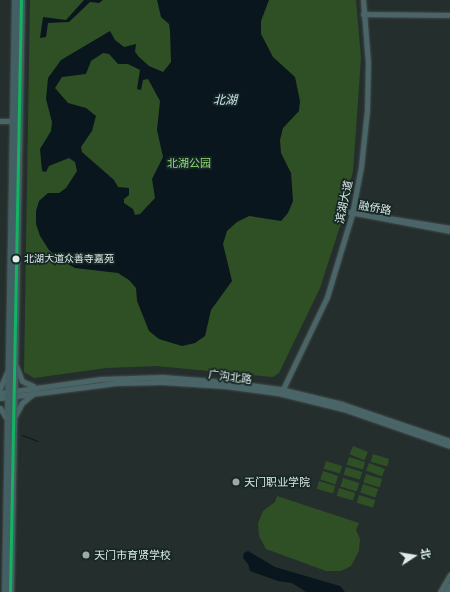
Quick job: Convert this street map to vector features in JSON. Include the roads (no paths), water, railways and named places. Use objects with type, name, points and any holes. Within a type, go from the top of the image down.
[{"type":"main road","points":[[16,0],[16,121]]},
{"type":"main road","points":[[5,592],[11,393],[16,121],[21,0]]},
{"type":"main road","points":[[10,420],[10,592]]},
{"type":"street","name":"滨湖大道","points":[[280,391],[323,309],[352,212],[362,167],[367,110],[362,0]]},
{"type":"street","points":[[363,14],[450,15]]},
{"type":"street","points":[[0,121],[16,121]]},
{"type":"street","name":"融侨路","points":[[352,212],[450,228]]},
{"type":"street","name":"融侨路","points":[[352,212],[450,231]]},
{"type":"street","points":[[0,388],[11,363]]},
{"type":"street","points":[[0,408],[10,420],[22,403],[38,389],[22,381],[11,363]]},
{"type":"street","name":"广沟北路","points":[[0,393],[94,384],[158,382],[205,384],[280,391],[342,404],[450,441]]},
{"type":"street","name":"广沟北路","points":[[280,391],[343,409],[450,446]]},
{"type":"street","name":"广沟北路","points":[[0,398],[11,393]]},
{"type":"street","points":[[440,592],[450,575]]},
{"type":"street","points":[[446,592],[450,585]]},
{"type":"water","points":[[84,0],[103,0],[99,3],[90,2],[69,22],[48,23],[46,37],[40,38],[43,17],[66,20]]},
{"type":"water","name":"北湖","points":[[157,0],[269,0],[261,21],[261,34],[273,57],[295,77],[300,101],[299,111],[283,128],[280,140],[281,153],[291,173],[293,201],[288,213],[281,221],[249,216],[237,222],[227,231],[223,244],[232,281],[211,310],[205,336],[195,343],[182,346],[159,339],[149,331],[137,301],[136,288],[129,280],[118,273],[75,268],[61,260],[49,250],[40,236],[36,224],[36,211],[39,201],[48,193],[59,193],[66,188],[77,171],[75,162],[69,158],[49,166],[46,172],[42,171],[40,149],[51,131],[52,122],[46,99],[48,78],[61,60],[110,31],[115,40],[124,47],[136,44],[135,52],[139,57],[149,66],[163,72],[171,62],[170,31],[169,24],[161,17]],"holes":[[[103,53],[109,54],[118,64],[128,64],[140,70],[137,89],[141,90],[143,80],[148,79],[160,101],[157,130],[163,157],[152,179],[155,198],[140,214],[135,215],[133,209],[124,203],[124,199],[129,195],[129,188],[118,187],[114,180],[82,152],[81,147],[92,131],[96,116],[86,108],[68,103],[55,88],[62,77],[86,74],[91,61]]]},
{"type":"water","points":[[248,551],[275,567],[340,586],[345,592],[306,592],[292,583],[278,581],[250,571],[248,564],[243,558],[244,553]]},
{"type":"waterway","points":[[22,435],[38,441]]},
{"type":"place","name":"北湖大道众善寺嘉苑","points":[[16,259]]},
{"type":"place","name":"天门职业学院","points":[[236,482]]},
{"type":"place","name":"天门市育贤学校","points":[[86,555]]},
{"type":"park label","name":"北湖公园","points":[[189,163]]}]
